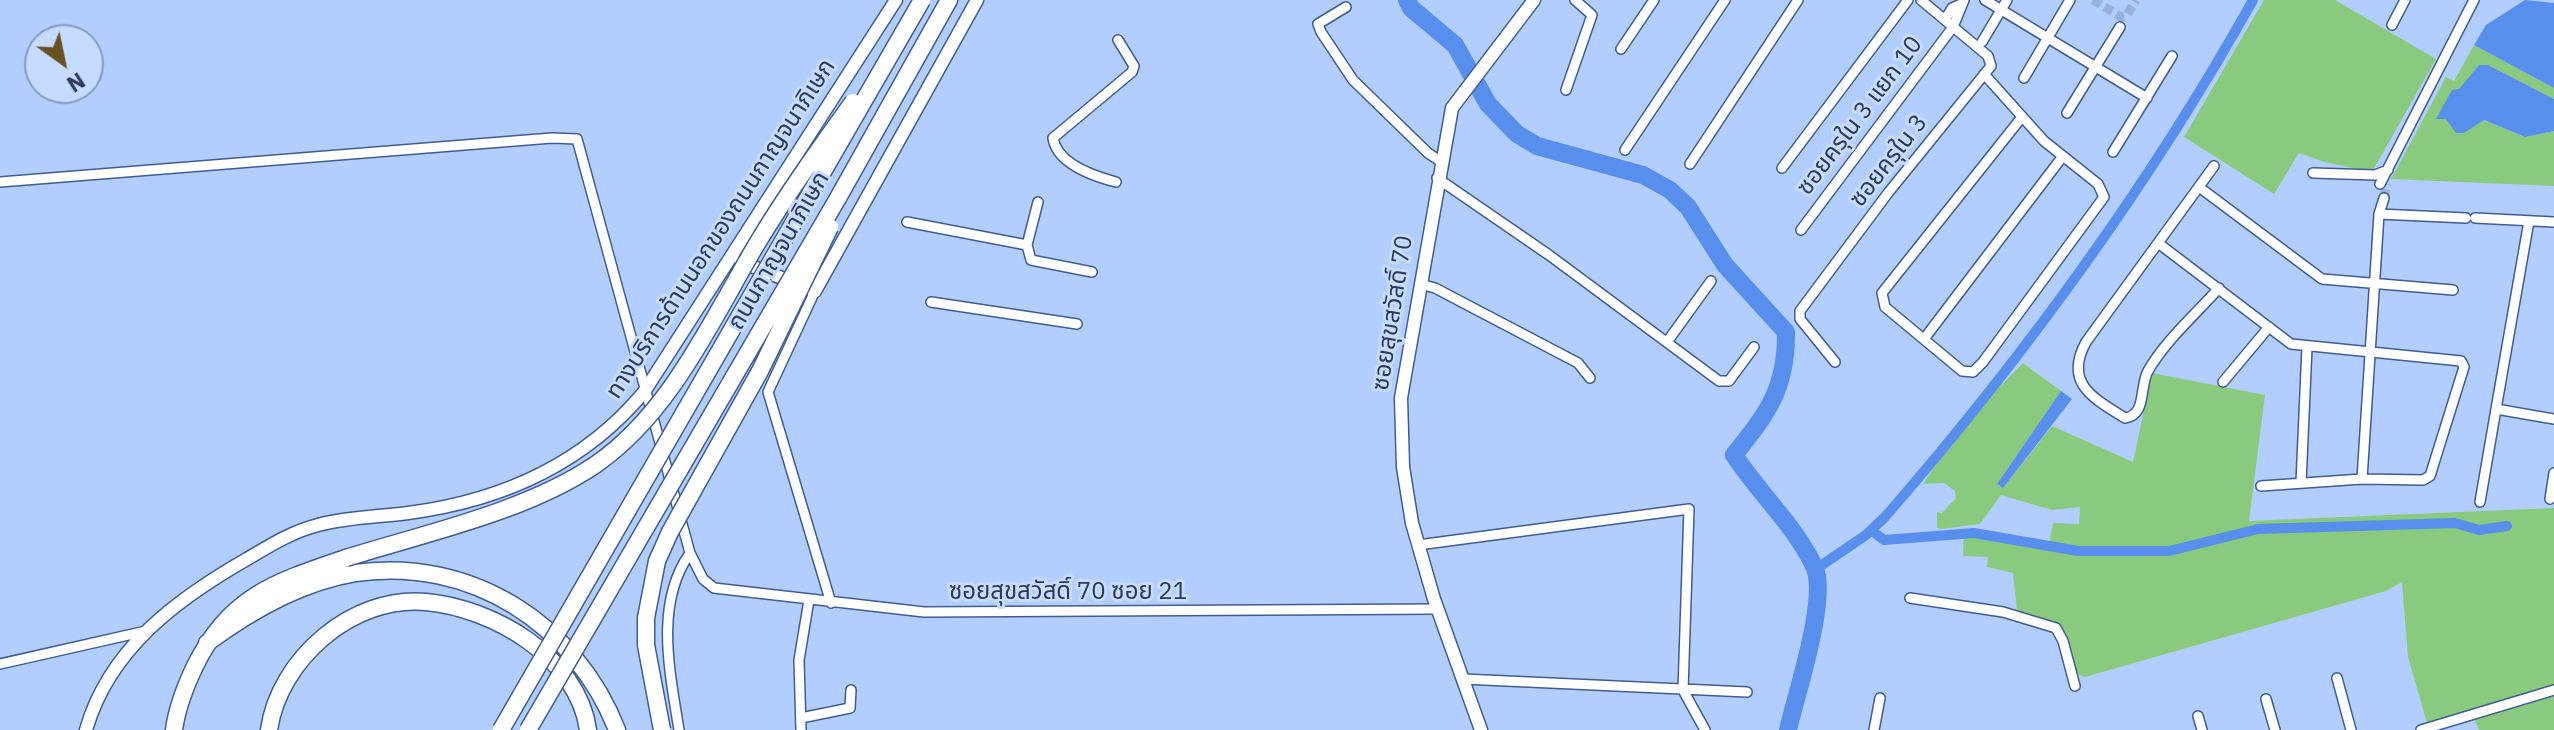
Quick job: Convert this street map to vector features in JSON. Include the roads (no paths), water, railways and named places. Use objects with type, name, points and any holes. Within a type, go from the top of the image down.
[{"type":"highway","name":"ถนนกาญจนาภิเษก","points":[[501,730],[922,0]]},
{"type":"highway","name":"ถนนกาญจนาภิเษก","points":[[528,730],[838,198],[949,0]]},
{"type":"highway","points":[[174,730],[179,703],[207,643],[226,616],[267,588],[346,558],[512,505],[556,487],[594,465],[630,437],[675,379],[776,214],[912,17]]},
{"type":"highway","points":[[662,730],[646,645],[646,618],[657,561],[818,257],[838,198]]},
{"type":"highway","points":[[207,643],[269,603],[336,578],[403,570],[454,580],[494,594],[562,640],[599,690],[617,730]]},
{"type":"highway","points":[[270,722],[287,681],[307,652],[331,630],[357,615],[393,604],[425,601],[493,620],[526,638],[550,660],[574,690],[588,730]]},
{"type":"main road","name":"ทางบริการด้านนอกของถนนกาญจนาภิเษก","points":[[86,730],[92,710],[117,664],[146,631],[208,581],[291,533],[360,516],[457,505],[515,485],[569,459],[616,426],[644,392],[896,0]]},
{"type":"main road","points":[[730,257],[815,291],[976,0]]},
{"type":"main road","name":"ซอยสุขสวัสดิ์ 70","points":[[1481,730],[1418,545],[1403,467],[1401,398],[1437,178],[1452,108],[1534,0]]},
{"type":"street","points":[[1566,90],[1592,15],[1575,0]]},
{"type":"street","points":[[1621,49],[1654,0]]},
{"type":"street","points":[[1625,150],[1725,0]]},
{"type":"street","points":[[1690,164],[1798,0]]},
{"type":"street","points":[[1782,168],[1908,0]]},
{"type":"street","points":[[1921,0],[1992,61],[1984,74],[2022,117],[2098,184],[2104,197],[1983,362],[1973,372],[1962,371],[1885,307],[1882,293],[2022,117]]},
{"type":"street","points":[[1985,0],[2147,98]]},
{"type":"street","points":[[1982,42],[2007,0]]},
{"type":"street","points":[[2024,78],[2070,0]]},
{"type":"street","points":[[2392,25],[2405,0]]},
{"type":"street","points":[[2384,184],[2474,0]]},
{"type":"street","name":"ซอยครุใน 3 แยก 10","points":[[1801,230],[1949,23],[1952,8],[1962,2]]},
{"type":"street","points":[[1346,7],[1322,19],[1318,24],[1321,32],[1353,80],[1440,161]]},
{"type":"street","points":[[2067,113],[2120,27]]},
{"type":"street","points":[[1116,182],[1068,162],[1054,147],[1053,138],[1132,72],[1134,66],[1118,40]]},
{"type":"street","points":[[2113,152],[2172,56]]},
{"type":"street","name":"ซอยครุใน 3","points":[[1835,362],[1800,319],[1800,311],[1984,74]]},
{"type":"street","points":[[0,182],[552,138],[577,139],[690,553],[672,586],[667,636],[679,730]]},
{"type":"street","points":[[1924,339],[2063,156]]},
{"type":"street","points":[[2214,166],[2081,350],[2081,386],[2086,393],[2125,418],[2133,417],[2139,411],[2148,371],[2219,288]]},
{"type":"street","points":[[2313,173],[2375,175],[2390,170]]},
{"type":"street","points":[[1437,178],[1724,383],[1729,381],[1754,347]]},
{"type":"street","points":[[2199,187],[2314,276],[2377,285],[2453,290]]},
{"type":"street","points":[[1038,202],[1027,245],[1028,255],[1036,263],[1092,272]]},
{"type":"street","points":[[2362,479],[2380,204],[2470,218],[2554,222]]},
{"type":"street","points":[[2480,502],[2529,221]]},
{"type":"street","points":[[907,222],[1027,245]]},
{"type":"street","points":[[2158,243],[2291,344],[2456,358],[2464,367],[2430,476],[2423,480],[2362,479],[2261,486]]},
{"type":"street","points":[[1667,342],[1711,281]]},
{"type":"street","points":[[1420,284],[1435,288],[1578,363],[1590,378]]},
{"type":"street","points":[[815,291],[768,392],[831,603]]},
{"type":"street","points":[[931,302],[1077,324]]},
{"type":"street","points":[[2223,382],[2269,327]]},
{"type":"street","points":[[2301,483],[2307,347]]},
{"type":"street","points":[[2496,409],[2554,419]]},
{"type":"street","points":[[2550,499],[2554,473]]},
{"type":"street","points":[[1418,545],[1689,509],[1683,690],[1705,730]]},
{"type":"street","name":"ซอยสุขสวัสดิ์ 70 ซอย 21","points":[[690,553],[703,579],[718,589],[924,612],[1438,609]]},
{"type":"street","points":[[1910,598],[2003,612],[2050,625],[2063,641],[2075,686]]},
{"type":"street","points":[[801,730],[799,660],[809,600]]},
{"type":"street","points":[[0,664],[146,631]]},
{"type":"street","points":[[2337,678],[2351,730]]},
{"type":"street","points":[[1463,679],[1747,692]]},
{"type":"street","points":[[801,718],[850,708],[851,690]]},
{"type":"street","points":[[2421,730],[2554,690]]},
{"type":"street","points":[[1874,730],[1880,698]]},
{"type":"street","points":[[2266,699],[2275,730]]},
{"type":"street","points":[[2198,716],[2202,730]]},
{"type":"water","points":[[2525,0],[2554,3],[2554,88],[2474,45],[2486,25]]},
{"type":"water","points":[[2479,65],[2488,65],[2554,99],[2554,131],[2525,137],[2484,120],[2464,133],[2456,133],[2446,119],[2436,119],[2452,90],[2459,89]]},
{"type":"water","points":[[2061,391],[2072,399],[2003,488],[1997,484]]},
{"type":"waterway","points":[[1407,0],[1411,8],[1455,45],[1488,104],[1517,134],[1537,146],[1643,175],[1670,190],[1688,207],[1725,265],[1786,332],[1779,385],[1765,413],[1734,455],[1797,537],[1814,566],[1818,580],[1814,622],[1788,730]]},
{"type":"waterway","points":[[1816,569],[1866,535],[1885,517],[1987,395],[2128,203],[2253,0]]},
{"type":"waterway","points":[[1871,530],[1884,540],[1974,533],[2078,551],[2169,551],[2258,529],[2455,523],[2479,530],[2507,526]]},
{"type":"tunnel","points":[[2093,0],[2121,17],[2126,16],[2136,0]]},
{"type":"tunnel","points":[[2384,198],[2387,184]]}]
